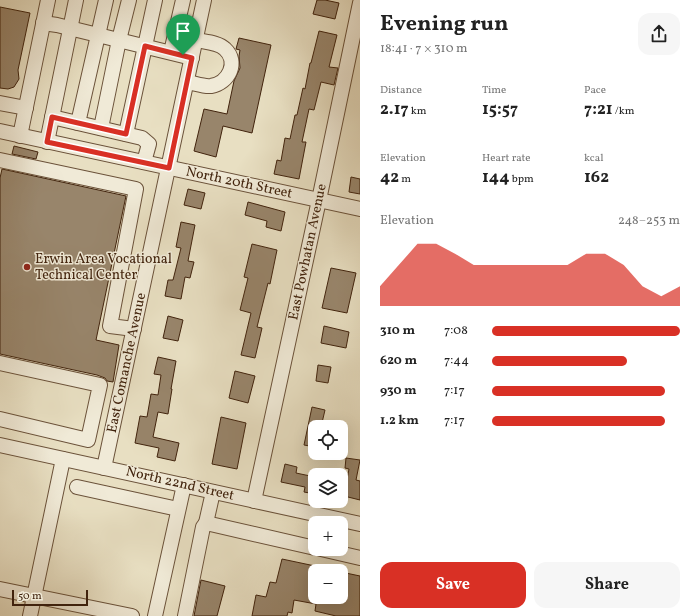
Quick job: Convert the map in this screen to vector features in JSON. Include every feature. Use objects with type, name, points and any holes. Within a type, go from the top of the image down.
[{"type":"street","points":[[20,136],[48,0]]},
{"type":"street","points":[[47,142],[76,0]]},
{"type":"street","points":[[78,123],[106,0]]},
{"type":"street","points":[[101,128],[119,40],[129,0]]},
{"type":"street","points":[[126,134],[155,0]]},
{"type":"street","points":[[171,52],[183,0]]},
{"type":"street","name":"East Comanche Avenue","points":[[104,468],[204,0]]},
{"type":"street","name":"East Powhatan Avenue","points":[[254,501],[360,3]]},
{"type":"street","points":[[43,23],[70,28],[192,58]]},
{"type":"street","points":[[187,82],[210,86],[218,84],[228,76],[231,71],[232,64],[230,56],[225,48],[196,40]]},
{"type":"street","points":[[0,103],[26,108]]},
{"type":"street","points":[[52,117],[142,138],[149,144],[144,162]]},
{"type":"street","name":"North 20th Street","points":[[1,135],[20,136],[360,209]]},
{"type":"street","points":[[0,160],[136,189],[110,326],[134,329]]},
{"type":"street","points":[[0,363],[100,385],[122,388]]},
{"type":"street","points":[[0,419],[88,440],[100,385]]},
{"type":"street","name":"North 22nd Street","points":[[0,445],[360,524]]},
{"type":"street","points":[[30,616],[63,459]]},
{"type":"street","points":[[155,616],[184,485]]},
{"type":"street","points":[[77,487],[178,509]]},
{"type":"street","points":[[185,616],[203,528],[206,523],[213,492]]},
{"type":"street","points":[[206,523],[308,546]]},
{"type":"street","points":[[348,555],[360,558]]},
{"type":"street","points":[[0,590],[132,616]]},
{"type":"building","points":[[317,0],[339,3],[335,19],[313,14]]},
{"type":"building","points":[[0,7],[30,13],[18,70],[19,79],[14,87],[8,89],[0,88]]},
{"type":"building","points":[[319,31],[337,35],[329,67],[338,68],[334,85],[321,82],[314,110],[309,109],[302,142],[306,142],[299,179],[274,174],[277,160],[281,161],[285,138],[290,139],[303,88],[305,89],[310,63]]},
{"type":"building","points":[[239,38],[271,45],[252,133],[223,126],[216,157],[194,151],[204,109],[227,114],[234,81],[240,68],[240,50],[236,49]]},
{"type":"building","points":[[14,146],[38,152],[36,159],[12,154]]},
{"type":"building","points":[[2,169],[126,196],[96,340],[119,345],[113,382],[107,381],[105,378],[97,375],[0,354],[0,178]]},
{"type":"building","points":[[351,177],[360,179],[360,194],[349,192]]},
{"type":"building","points":[[188,189],[205,193],[201,209],[184,205]]},
{"type":"building","points":[[248,202],[285,212],[281,231],[266,227],[267,221],[245,215]]},
{"type":"building","points":[[181,222],[195,225],[188,261],[194,262],[190,278],[185,277],[181,299],[165,296],[168,280],[173,280],[181,248],[176,247]]},
{"type":"building","points":[[252,244],[277,250],[270,284],[268,283],[257,327],[262,328],[255,358],[241,355],[251,313],[240,310],[248,278],[244,277]]},
{"type":"building","points":[[331,268],[356,273],[347,313],[322,308]]},
{"type":"building","points":[[168,316],[183,320],[178,341],[163,338]]},
{"type":"building","points":[[324,326],[349,332],[346,348],[321,343]]},
{"type":"building","points":[[158,357],[176,361],[168,414],[158,412],[153,437],[179,443],[175,461],[157,457],[159,448],[135,443],[140,416],[147,417],[151,394],[158,395],[161,375],[154,374]]},
{"type":"building","points":[[318,365],[331,367],[328,383],[316,381]]},
{"type":"building","points":[[235,371],[255,376],[248,403],[229,398]]},
{"type":"building","points":[[312,407],[325,410],[323,420],[309,420]]},
{"type":"building","points":[[221,417],[246,423],[237,469],[212,464]]},
{"type":"building","points":[[308,426],[308,446],[304,445]]},
{"type":"building","points":[[348,458],[360,460],[356,480],[360,481],[360,500],[348,497],[349,469],[345,468],[346,460],[348,460]]},
{"type":"building","points":[[285,464],[297,467],[296,473],[308,476],[308,493],[304,492],[305,487],[281,482]]},
{"type":"building","points":[[282,559],[308,565],[308,603],[294,600],[292,613],[288,612],[287,616],[252,616],[256,595],[266,597],[270,582],[276,583]]},
{"type":"building","points":[[348,573],[360,576],[360,616],[336,616],[315,611],[316,604],[348,604]]},
{"type":"building","points":[[201,580],[225,586],[217,616],[194,616]]},
{"type":"place","name":"Erwin Area Vocational Technical Center","points":[[27,267]]},
{"type":"route","points":[[145,46],[183,55],[192,58],[169,168],[47,142],[52,117],[126,134],[145,46]]}]
